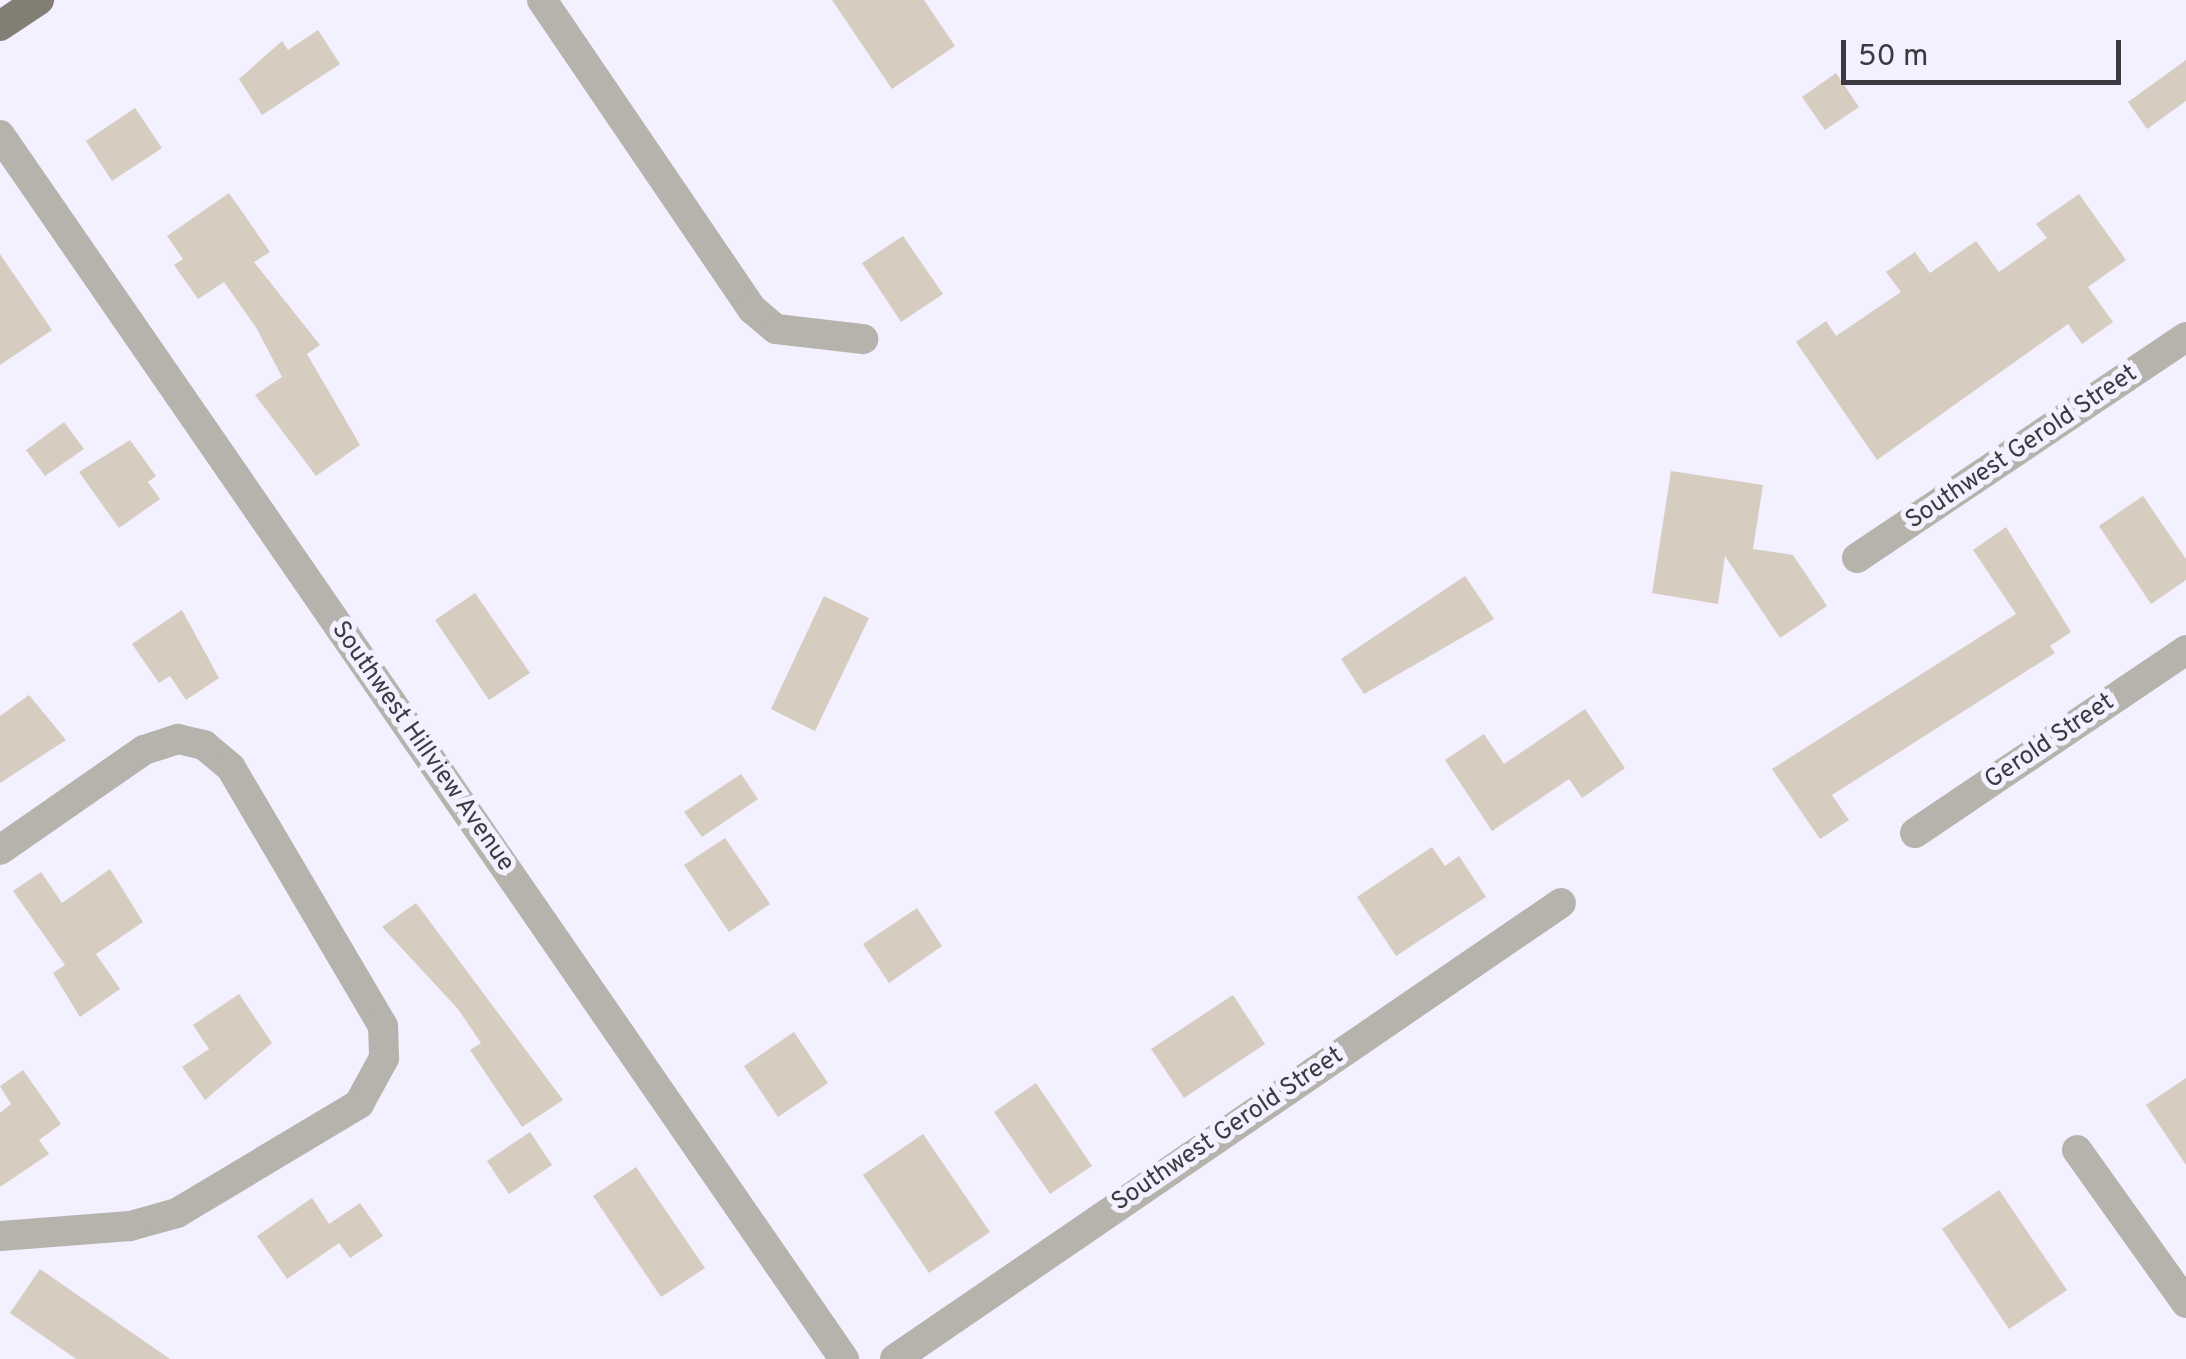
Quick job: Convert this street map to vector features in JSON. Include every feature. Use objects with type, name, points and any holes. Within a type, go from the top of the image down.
[{"type":"main road","points":[[0,26],[39,0]]},
{"type":"street","points":[[542,0],[752,310],[776,329],[863,339]]},
{"type":"street","name":"Southwest Hillview Avenue","points":[[0,135],[844,1359]]},
{"type":"street","name":"Southwest Gerold Street","points":[[1858,558],[2186,337]]},
{"type":"street","name":"Gerold Street","points":[[1915,833],[2186,650]]},
{"type":"street","points":[[0,850],[144,750],[178,739],[204,745],[231,768],[384,1026],[384,1058],[359,1104],[177,1213],[130,1226],[0,1236]]},
{"type":"street","name":"Southwest Gerold Street","points":[[895,1359],[1561,903]]},
{"type":"street","points":[[2076,1150],[2186,1303]]},
{"type":"building","points":[[832,0],[924,0],[955,46],[892,89]]},
{"type":"building","points":[[318,30],[340,64],[262,115],[239,79],[282,41],[288,50]]},
{"type":"building","points":[[2186,60],[2186,101],[2147,129],[2128,102]]},
{"type":"building","points":[[1836,73],[1859,107],[1825,130],[1802,97]]},
{"type":"building","points":[[135,108],[162,148],[112,181],[86,141]]},
{"type":"building","points":[[229,193],[270,252],[254,262],[320,345],[307,354],[360,445],[316,476],[255,395],[282,377],[257,329],[224,282],[198,299],[174,265],[183,259],[167,236]]},
{"type":"building","points":[[2079,194],[2126,260],[2088,287],[2113,322],[2082,344],[2068,324],[1877,460],[1796,342],[1826,321],[1836,336],[1901,292],[1886,272],[1915,252],[1930,273],[1976,241],[1999,272],[2047,238],[2036,224]]},
{"type":"building","points":[[903,236],[943,294],[901,322],[862,263]]},
{"type":"building","points":[[0,254],[52,330],[0,365]]},
{"type":"building","points":[[64,422],[84,449],[45,476],[26,450]]},
{"type":"building","points":[[130,440],[156,476],[148,482],[160,499],[119,528],[79,472]]},
{"type":"building","points":[[1671,471],[1763,485],[1753,549],[1793,555],[1827,606],[1780,638],[1725,556],[1718,604],[1652,593]]},
{"type":"building","points":[[2143,496],[2186,559],[2186,580],[2151,604],[2099,526]]},
{"type":"building","points":[[2006,527],[2071,632],[2050,646],[2055,653],[1832,795],[1849,820],[1820,839],[1772,769],[2016,614],[1973,550]]},
{"type":"building","points":[[1465,576],[1494,619],[1364,694],[1341,659]]},
{"type":"building","points":[[475,593],[530,673],[489,700],[435,620]]},
{"type":"building","points":[[824,596],[869,618],[815,731],[771,709]]},
{"type":"building","points":[[182,610],[219,678],[186,700],[170,676],[159,683],[132,644]]},
{"type":"building","points":[[29,695],[66,740],[0,783],[0,716]]},
{"type":"building","points":[[1585,709],[1625,768],[1582,798],[1569,779],[1492,831],[1445,760],[1484,734],[1504,764]]},
{"type":"building","points":[[741,774],[758,799],[702,837],[684,812]]},
{"type":"building","points":[[725,838],[770,904],[729,932],[684,865]]},
{"type":"building","points":[[1432,847],[1445,866],[1459,856],[1486,897],[1396,956],[1357,897]]},
{"type":"building","points":[[110,869],[143,922],[96,954],[120,989],[80,1017],[53,973],[65,965],[13,891],[41,872],[62,903]]},
{"type":"building","points":[[416,903],[563,1100],[522,1127],[470,1050],[481,1043],[458,1009],[382,927]]},
{"type":"building","points":[[917,908],[942,946],[889,983],[863,944]]},
{"type":"building","points":[[239,994],[272,1043],[205,1100],[182,1067],[209,1049],[193,1025]]},
{"type":"building","points":[[1233,995],[1265,1044],[1184,1098],[1151,1049]]},
{"type":"building","points":[[794,1032],[828,1083],[778,1117],[744,1066]]},
{"type":"building","points":[[23,1070],[61,1124],[39,1140],[49,1154],[0,1187],[0,1113],[11,1104],[0,1086]]},
{"type":"building","points":[[2186,1078],[2186,1165],[2146,1105]]},
{"type":"building","points":[[1036,1083],[1092,1166],[1050,1194],[994,1112]]},
{"type":"building","points":[[530,1132],[552,1165],[509,1194],[487,1161]]},
{"type":"building","points":[[923,1134],[990,1232],[929,1273],[863,1175]]},
{"type":"building","points":[[636,1167],[705,1268],[661,1297],[593,1196]]},
{"type":"building","points":[[1999,1190],[2067,1290],[2009,1329],[1942,1229]]},
{"type":"building","points":[[312,1198],[329,1224],[360,1203],[383,1236],[350,1258],[339,1243],[287,1279],[257,1236]]},
{"type":"building","points":[[40,1269],[170,1359],[76,1359],[10,1313]]}]
